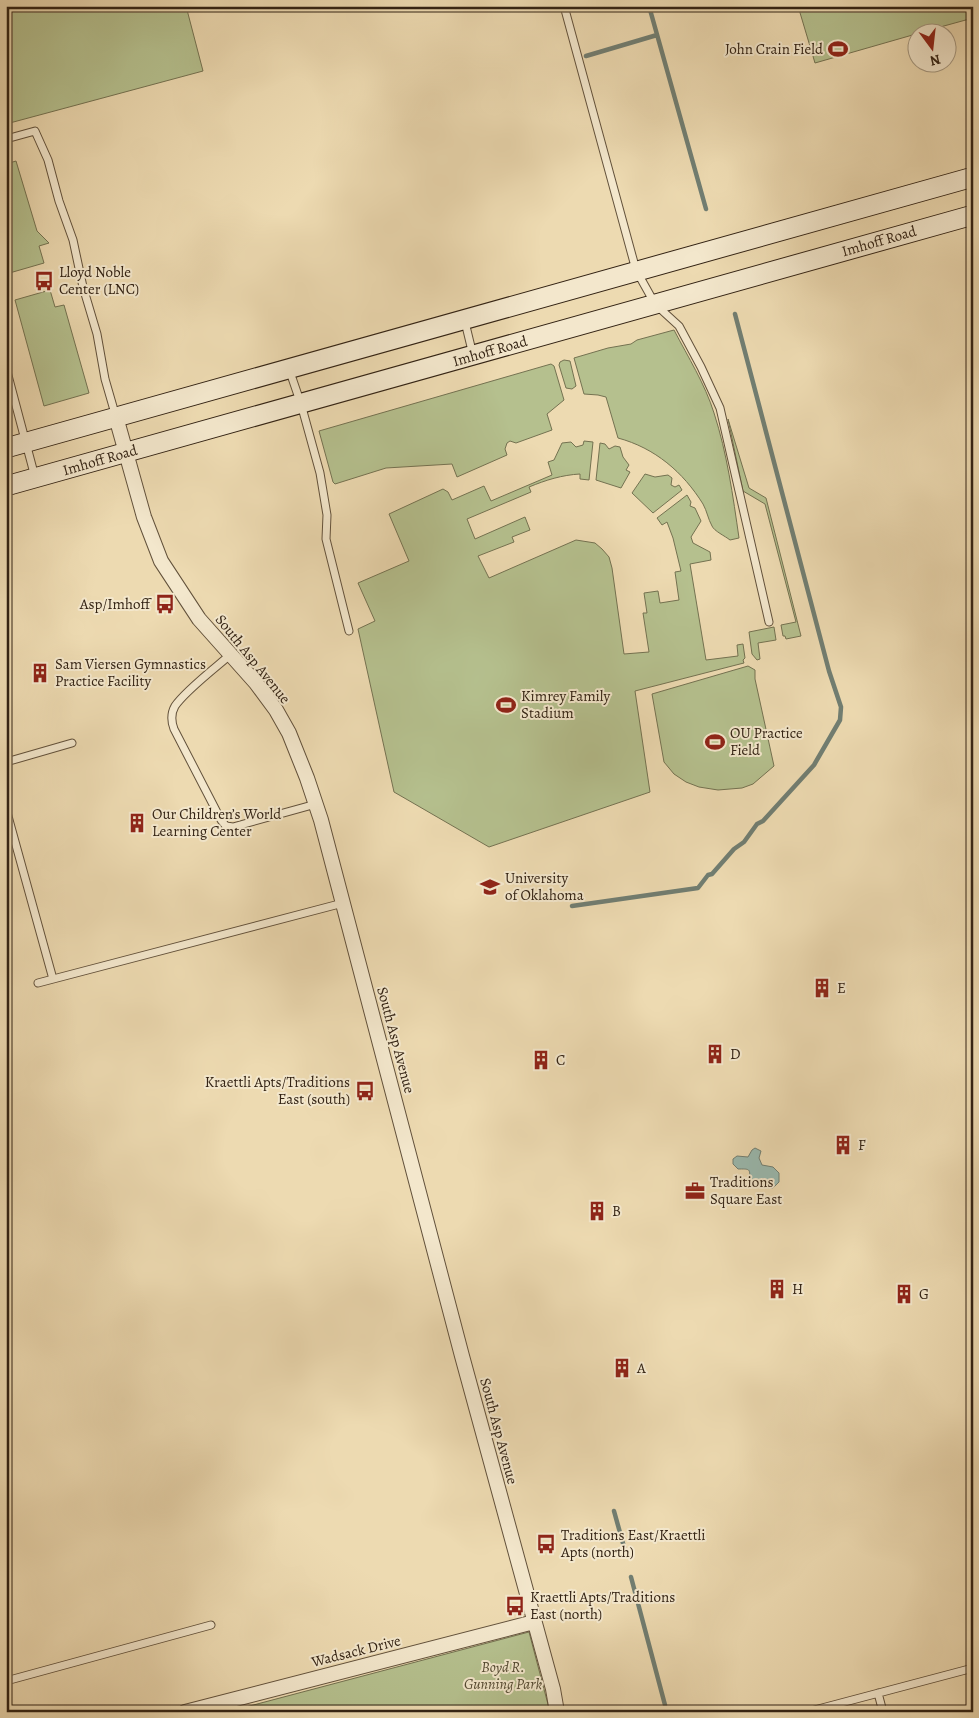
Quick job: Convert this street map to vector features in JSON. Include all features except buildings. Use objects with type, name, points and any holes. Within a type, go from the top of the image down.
[{"type":"main road","points":[[6,448],[973,177]]},
{"type":"main road","name":"Imhoff Road","points":[[6,486],[973,215]]},
{"type":"street","name":"South Asp Avenue","points":[[116,417],[144,517],[161,561],[199,619],[256,684],[280,718],[298,752],[316,804],[557,1712]]},
{"type":"street","name":"Wadsack Drive","points":[[185,1712],[534,1622]]},
{"type":"lane","points":[[564,6],[636,270],[655,304],[679,326],[720,408],[769,622]]},
{"type":"lane","points":[[6,139],[35,131],[48,160],[59,201],[73,240],[83,287],[97,334],[105,379],[116,417]]},
{"type":"lane","points":[[464,319],[474,355]]},
{"type":"lane","points":[[6,368],[35,478]]},
{"type":"lane","points":[[289,369],[301,404],[320,473],[327,515],[326,540],[349,631]]},
{"type":"lane","points":[[230,655],[183,697],[171,715],[174,729],[221,820],[226,826],[233,827],[316,804]]},
{"type":"lane","points":[[6,762],[72,743]]},
{"type":"lane","points":[[6,809],[53,979]]},
{"type":"lane","points":[[38,983],[343,903]]},
{"type":"lane","points":[[6,1681],[211,1625]]},
{"type":"lane","points":[[807,1712],[973,1668]]},
{"type":"lane","points":[[878,1693],[883,1712]]},
{"type":"green space","points":[[6,6],[186,6],[203,71],[6,124]]},
{"type":"green space","name":"John Crain Field","points":[[798,6],[973,6],[973,18],[956,23],[906,22],[906,37],[815,63]]},
{"type":"green space","points":[[16,161],[37,231],[49,243],[39,246],[44,263],[6,274],[6,164]]},
{"type":"green space","points":[[50,290],[55,307],[64,305],[89,393],[44,406],[15,300]]},
{"type":"green space","points":[[674,330],[701,381],[719,428],[732,491],[739,538],[730,540],[713,528],[695,492],[667,463],[644,448],[618,438],[606,397],[584,394],[574,358],[608,348],[631,344],[637,340]]},
{"type":"green space","points":[[564,360],[570,361],[576,386],[572,389],[566,388],[559,365]]},
{"type":"green space","points":[[551,364],[554,366],[564,400],[547,414],[552,430],[516,443],[510,441],[505,449],[507,455],[457,477],[452,464],[386,468],[335,484],[333,482],[319,431]]},
{"type":"green space","points":[[728,419],[749,488],[766,498],[801,636],[786,639],[783,636],[781,625],[796,622],[765,504],[743,491]]},
{"type":"green space","name":"Kimrey Family Stadium","points":[[584,441],[593,442],[589,480],[580,479],[580,474],[548,480],[529,487],[531,492],[467,519],[475,539],[525,517],[530,530],[512,537],[514,542],[478,556],[489,578],[576,540],[595,543],[609,557],[612,568],[624,654],[649,652],[643,613],[647,613],[644,593],[658,591],[660,603],[679,600],[675,572],[681,571],[667,522],[662,525],[657,518],[687,495],[691,502],[690,506],[695,508],[701,521],[691,537],[693,543],[710,552],[711,560],[690,564],[706,660],[738,656],[737,645],[743,644],[744,663],[635,691],[650,792],[489,847],[394,792],[358,629],[375,621],[358,583],[409,561],[389,514],[443,489],[448,492],[452,500],[484,486],[491,501],[552,475],[548,462],[554,460],[562,443],[571,442],[576,447],[583,445]]},
{"type":"green space","points":[[600,443],[605,444],[609,449],[615,446],[620,447],[623,457],[629,465],[626,470],[630,472],[621,488],[596,480]]},
{"type":"green space","points":[[645,474],[655,477],[668,475],[672,478],[671,485],[675,487],[679,485],[682,490],[653,513],[632,493]]},
{"type":"green space","points":[[774,627],[776,640],[758,643],[760,659],[757,660],[752,654],[749,632]]},
{"type":"green space","name":"OU Practice Field","points":[[748,666],[755,670],[755,679],[774,766],[753,784],[742,788],[718,790],[699,787],[686,782],[674,774],[664,762],[652,694]]},
{"type":"green space","name":"Boyd R. Gunning Park","points":[[529,1632],[550,1712],[227,1712]]},
{"type":"water","points":[[755,1148],[761,1151],[759,1158],[762,1165],[773,1167],[779,1173],[779,1182],[773,1188],[766,1188],[766,1181],[763,1178],[757,1184],[752,1185],[749,1180],[749,1171],[738,1169],[733,1164],[733,1159],[737,1156],[748,1157]]},
{"type":"waterway","points":[[649,6],[706,209]]},
{"type":"waterway","points":[[586,56],[657,35]]},
{"type":"waterway","points":[[572,906],[698,888],[708,875],[712,874],[734,849],[744,842],[757,824],[763,821],[814,765],[840,720],[841,707],[829,671],[735,314]]},
{"type":"waterway","points":[[614,1511],[624,1547]]},
{"type":"waterway","points":[[631,1577],[665,1705]]},
{"type":"place","name":"John Crain Field","points":[[838,49]]},
{"type":"place","name":"Lloyd Noble Center (LNC)","points":[[44,281]]},
{"type":"place","name":"Asp/Imhoff","points":[[165,604]]},
{"type":"place","name":"Sam Viersen Gymnastics Practice Facility","points":[[40,673]]},
{"type":"place","name":"Kimrey Family Stadium","points":[[506,705]]},
{"type":"place","name":"OU Practice Field","points":[[715,742]]},
{"type":"place","name":"Our Children’s World Learning Center","points":[[137,823]]},
{"type":"place","name":"University of Oklahoma","points":[[490,887]]},
{"type":"place","name":"E","points":[[822,988]]},
{"type":"place","name":"D","points":[[715,1054]]},
{"type":"place","name":"C","points":[[541,1060]]},
{"type":"place","name":"Kraettli Apts/Traditions East (south)","points":[[365,1091]]},
{"type":"place","name":"F","points":[[843,1145]]},
{"type":"place","name":"Traditions Square East","points":[[695,1191]]},
{"type":"place","name":"B","points":[[597,1211]]},
{"type":"place","name":"H","points":[[777,1289]]},
{"type":"place","name":"G","points":[[904,1294]]},
{"type":"place","name":"A","points":[[622,1368]]},
{"type":"place","name":"Traditions East/Kraettli Apts (north)","points":[[546,1544]]},
{"type":"place","name":"Kraettli Apts/Traditions East (north)","points":[[515,1606]]}]
